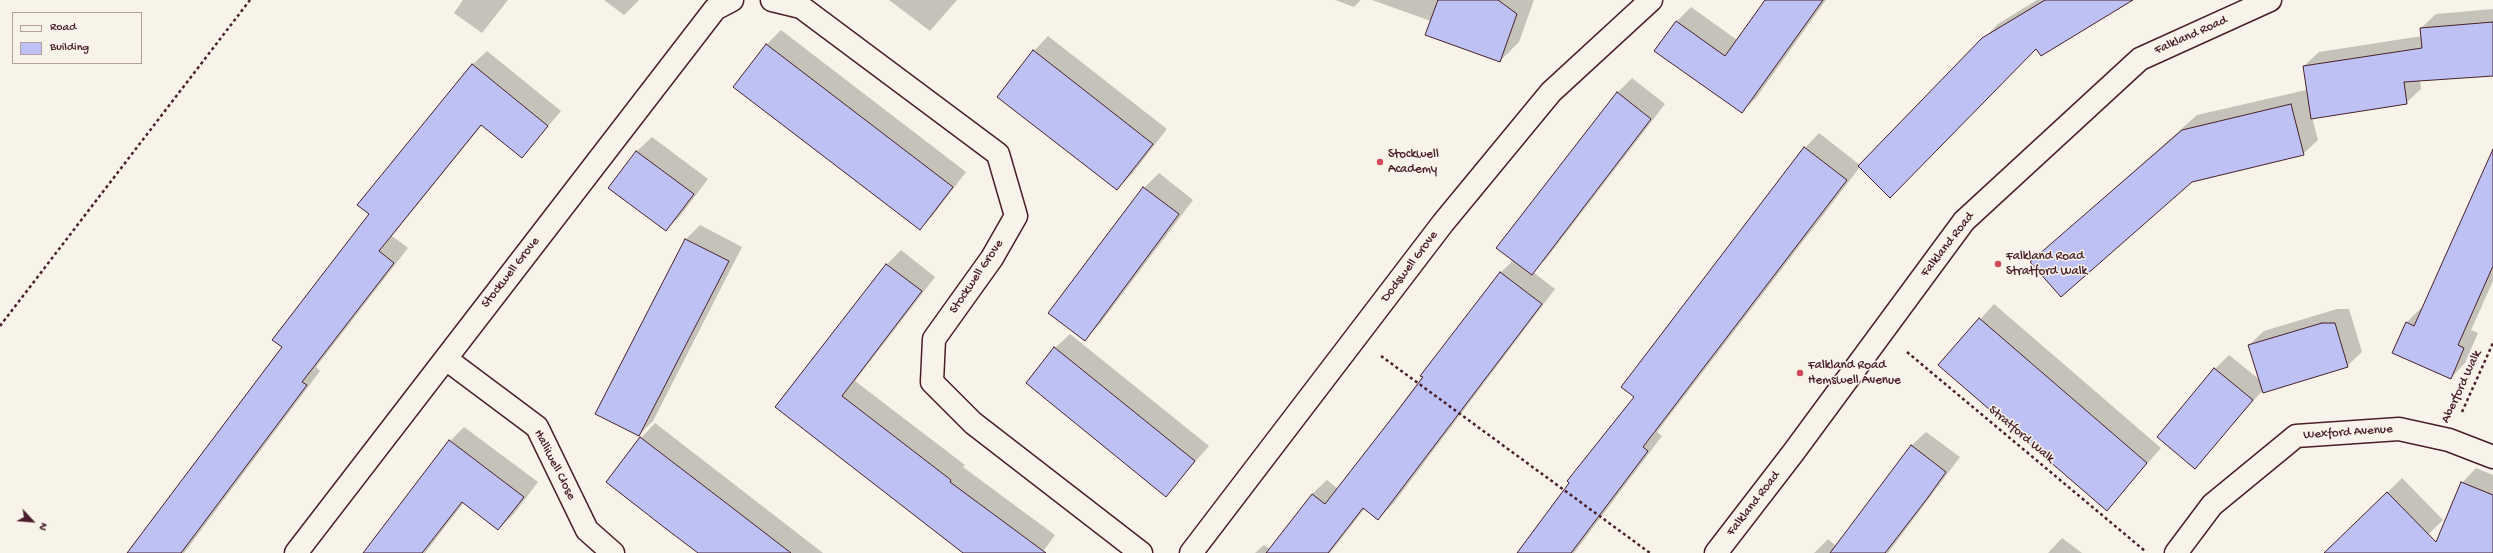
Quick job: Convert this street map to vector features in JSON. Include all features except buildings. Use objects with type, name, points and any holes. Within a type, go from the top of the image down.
[{"type":"street","name":"Stockwell Grove","points":[[296,553],[715,9],[732,0]]},
{"type":"street","name":"Stockwell Grove","points":[[772,0],[801,7],[998,154],[1016,216],[992,258],[934,339],[932,382],[973,423],[1141,553]]},
{"type":"street","name":"Dodswell Grove","points":[[1191,553],[1443,223],[1551,92],[1651,0]]},
{"type":"street","name":"Falkland Road","points":[[1716,553],[1964,221],[2140,59],[2246,5],[2270,0]]},
{"type":"street","name":"Halliwell Close","points":[[446,359],[537,427],[587,530],[613,553]]},
{"type":"street","name":"Wexford Avenue","points":[[2176,553],[2212,505],[2296,436],[2399,429],[2449,440],[2493,457]]},
{"type":"path","points":[[0,326],[250,0]]},
{"type":"path","name":"Stratford Walk","points":[[1882,332],[2147,553]]},
{"type":"path","points":[[1356,338],[1650,553]]},
{"type":"path","name":"Aberford Walk","points":[[2449,440],[2493,343]]},
{"type":"place","name":"Stockwell Academy","points":[[1380,162]]},
{"type":"place","name":"Falkland Road Stratford Walk","points":[[1998,264]]},
{"type":"place","name":"Falkland Road Hemswell Avenue","points":[[1800,373]]}]
